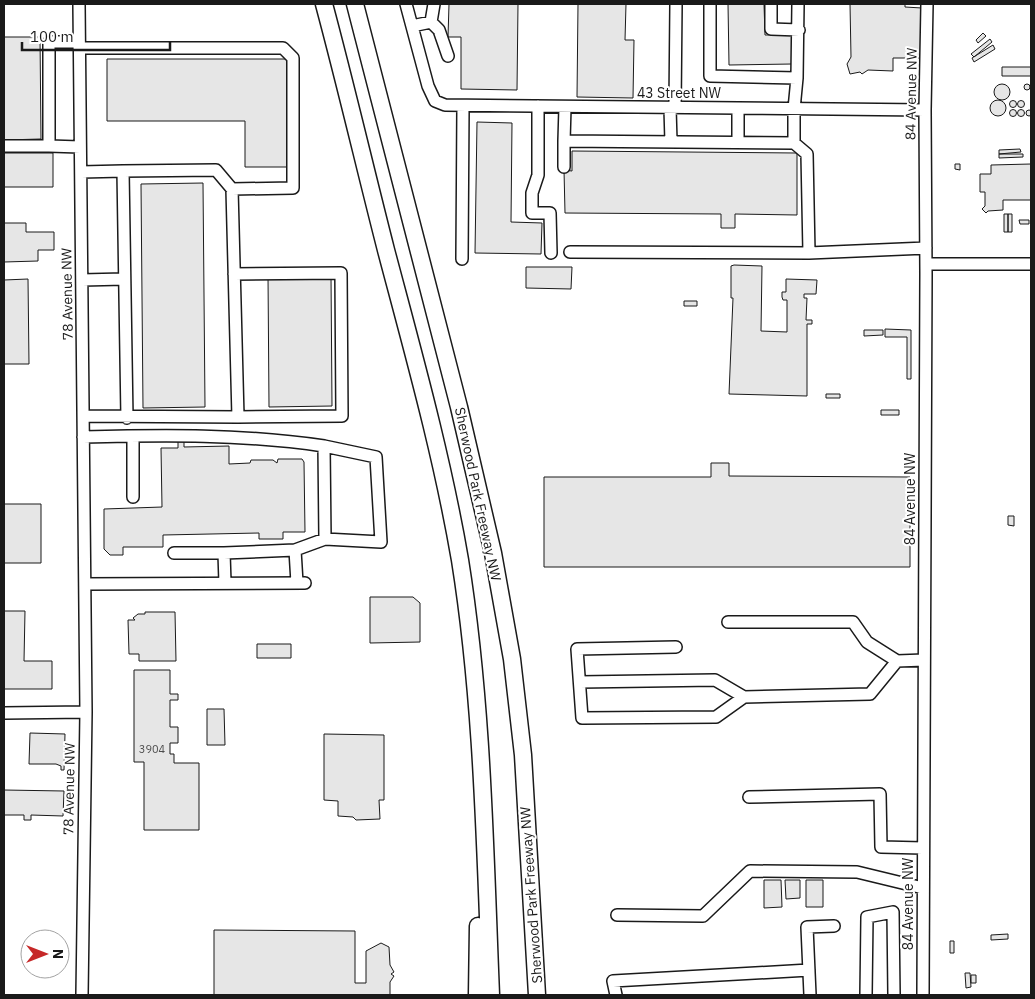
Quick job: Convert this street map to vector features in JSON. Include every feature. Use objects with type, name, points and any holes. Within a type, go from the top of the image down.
[{"type":"highway","points":[[324,4],[414,354],[451,512],[470,643],[484,824],[491,995]]},
{"type":"highway","name":"Sherwood Park Freeway NW","points":[[355,4],[460,407],[493,552],[512,659],[523,755],[538,994]]},
{"type":"highway","points":[[477,995],[484,824]]},
{"type":"street","name":"78 Avenue NW","points":[[79,4],[86,712],[82,995]]},
{"type":"street","points":[[406,4],[412,26],[431,22]]},
{"type":"street","points":[[431,22],[434,4]]},
{"type":"street","points":[[671,142],[676,4]]},
{"type":"street","points":[[710,4],[710,76],[797,78]]},
{"type":"street","points":[[771,4],[771,29],[799,30]]},
{"type":"street","points":[[794,142],[799,30],[798,4]]},
{"type":"street","name":"84 Avenue NW","points":[[923,995],[925,110],[928,4]]},
{"type":"street","points":[[431,22],[439,30],[448,56]]},
{"type":"street","name":"43 Street NW","points":[[412,26],[428,86],[435,100],[445,106],[925,110]]},
{"type":"street","points":[[48,146],[48,42],[79,45],[284,48],[293,58],[293,188],[232,189]]},
{"type":"street","points":[[462,258],[463,106]]},
{"type":"street","points":[[538,106],[538,175],[532,193],[532,213],[550,213],[551,253]]},
{"type":"street","points":[[564,167],[565,107]]},
{"type":"street","points":[[738,108],[738,142]]},
{"type":"street","points":[[564,141],[794,142],[807,154],[809,253]]},
{"type":"street","points":[[4,146],[80,147]]},
{"type":"street","points":[[81,172],[216,170],[232,189],[238,417]]},
{"type":"street","points":[[123,171],[127,418]]},
{"type":"street","points":[[570,252],[809,253],[926,248]]},
{"type":"street","points":[[926,264],[1031,264]]},
{"type":"street","points":[[83,416],[127,418],[342,416],[341,273],[234,274]]},
{"type":"street","points":[[82,280],[124,279]]},
{"type":"street","points":[[83,437],[203,434],[274,438],[376,457],[381,542],[325,539],[295,550],[174,553]]},
{"type":"street","points":[[133,436],[134,497]]},
{"type":"street","points":[[324,446],[325,539]]},
{"type":"street","points":[[85,584],[301,583],[295,550]]},
{"type":"street","points":[[224,553],[224,583]]},
{"type":"street","points":[[728,622],[853,622],[867,642],[897,661],[924,660]]},
{"type":"street","points":[[676,647],[577,648],[582,718],[716,716],[744,697]]},
{"type":"street","points":[[580,682],[714,680],[744,697],[870,694],[897,661]]},
{"type":"street","points":[[4,713],[86,712]]},
{"type":"street","points":[[749,797],[880,794],[881,847],[923,848]]},
{"type":"street","points":[[617,915],[703,916],[750,871],[857,872],[923,888]]},
{"type":"street","points":[[866,995],[867,917],[893,912],[894,995]]},
{"type":"street","points":[[810,995],[806,927],[834,926]]},
{"type":"street","points":[[616,995],[613,981],[808,970]]},
{"type":"building","points":[[449,4],[518,4],[517,90],[461,89],[461,37],[448,37]]},
{"type":"building","points":[[578,4],[626,4],[625,40],[634,40],[633,98],[577,97]]},
{"type":"building","points":[[728,4],[764,4],[765,35],[792,35],[792,64],[729,65]]},
{"type":"building","points":[[850,4],[905,4],[905,7],[922,8],[922,58],[893,58],[893,71],[868,70],[862,74],[860,72],[850,74],[847,64],[851,57]]},
{"type":"building","points":[[983,33],[986,36],[978,43],[976,40]]},
{"type":"building","points":[[4,37],[40,37],[41,139],[4,140]]},
{"type":"building","points":[[990,39],[992,42],[974,57],[971,54]]},
{"type":"building","points":[[993,45],[995,49],[974,62],[972,58]]},
{"type":"building","points":[[107,59],[291,59],[291,167],[245,167],[245,121],[107,121]]},
{"type":"building","points":[[1002,67],[1031,67],[1031,76],[1002,76]]},
{"type":"building","points":[[999,84],[1005,84],[1010,89],[1008,98],[999,100],[994,95],[994,89]]},
{"type":"building","points":[[1027,84],[1030,87],[1027,90],[1024,87]]},
{"type":"building","points":[[995,100],[1001,100],[1006,105],[1004,114],[995,116],[990,111],[990,105]]},
{"type":"building","points":[[1013,101],[1016,104],[1013,107],[1010,104]]},
{"type":"building","points":[[1021,101],[1024,104],[1021,107],[1018,104]]},
{"type":"building","points":[[1013,110],[1016,113],[1013,116],[1010,113]]},
{"type":"building","points":[[1021,110],[1024,113],[1021,116],[1018,113]]},
{"type":"building","points":[[1029,110],[1032,113],[1029,116],[1026,113]]},
{"type":"building","points":[[477,122],[512,123],[511,222],[542,223],[541,254],[475,253]]},
{"type":"building","points":[[1020,149],[1021,152],[999,154],[999,150]]},
{"type":"building","points":[[572,151],[797,153],[797,215],[735,214],[735,228],[721,228],[721,214],[565,213],[564,170],[572,171]]},
{"type":"building","points":[[4,153],[53,153],[53,187],[4,187]]},
{"type":"building","points":[[999,154],[1023,154],[1023,157],[999,158]]},
{"type":"building","points":[[955,164],[960,164],[960,170],[955,169]]},
{"type":"building","points":[[1031,164],[1031,200],[1003,200],[1003,210],[988,211],[986,213],[982,209],[985,206],[985,192],[980,192],[980,174],[991,174],[991,165]]},
{"type":"building","points":[[203,183],[205,407],[143,408],[141,184]]},
{"type":"building","points":[[1004,214],[1008,214],[1008,232],[1004,232]]},
{"type":"building","points":[[1008,214],[1012,214],[1012,232],[1008,232]]},
{"type":"building","points":[[1019,220],[1029,220],[1029,224],[1020,224]]},
{"type":"building","points":[[4,223],[26,223],[26,232],[54,232],[54,250],[38,250],[38,261],[4,262]]},
{"type":"building","points":[[731,266],[762,266],[761,331],[787,332],[787,300],[783,300],[782,297],[782,292],[786,292],[786,279],[817,280],[816,294],[804,294],[804,298],[807,298],[806,320],[812,320],[812,324],[807,324],[807,396],[729,394],[733,298],[731,298]]},
{"type":"building","points":[[526,267],[572,267],[571,289],[526,288]]},
{"type":"building","points":[[331,275],[332,406],[269,407],[268,276]]},
{"type":"building","points":[[28,279],[29,364],[4,364],[4,280]]},
{"type":"building","points":[[684,301],[697,301],[697,306],[684,306]]},
{"type":"building","points":[[885,329],[911,330],[911,379],[907,379],[907,337],[885,337]]},
{"type":"building","points":[[864,330],[883,330],[883,335],[864,336]]},
{"type":"building","points":[[826,394],[840,394],[840,398],[826,398]]},
{"type":"building","points":[[881,410],[899,410],[899,415],[881,415]]},
{"type":"building","points":[[178,440],[184,440],[184,447],[229,446],[229,464],[250,463],[251,460],[273,460],[277,463],[278,459],[302,459],[304,462],[305,532],[283,532],[283,539],[259,539],[259,533],[163,535],[163,547],[123,547],[123,555],[110,555],[104,549],[104,509],[162,507],[161,448],[178,448]]},
{"type":"building","points":[[711,463],[729,463],[729,476],[910,477],[910,567],[544,567],[544,477],[711,477]]},
{"type":"building","points":[[4,504],[41,504],[41,563],[4,563]]},
{"type":"building","points":[[1008,516],[1014,516],[1014,526],[1008,525]]},
{"type":"building","points":[[370,597],[413,597],[420,603],[420,642],[370,643]]},
{"type":"building","points":[[4,611],[25,611],[24,661],[52,661],[52,689],[4,689]]},
{"type":"building","points":[[145,612],[175,612],[176,661],[139,661],[139,654],[129,654],[128,620],[135,620],[133,618],[138,614],[145,614]]},
{"type":"building","points":[[257,644],[291,644],[291,658],[257,658]]},
{"type":"building","points":[[134,670],[170,670],[170,694],[178,694],[178,700],[170,700],[170,727],[178,727],[178,743],[170,743],[170,754],[174,754],[174,763],[199,763],[199,830],[144,830],[144,762],[134,762]]},
{"type":"building","points":[[207,709],[224,709],[225,745],[207,745]]},
{"type":"building","points":[[30,733],[65,734],[64,770],[61,770],[61,766],[56,764],[29,764]]},
{"type":"building","points":[[324,734],[384,735],[384,800],[379,800],[380,819],[356,820],[353,817],[338,816],[338,801],[324,800]]},
{"type":"building","points":[[4,790],[64,791],[63,816],[31,815],[31,820],[24,820],[24,815],[4,815]]},
{"type":"building","points":[[764,880],[781,880],[782,907],[764,908]]},
{"type":"building","points":[[785,880],[800,880],[800,898],[786,899]]},
{"type":"building","points":[[806,880],[823,880],[823,907],[806,907]]},
{"type":"building","points":[[214,930],[355,931],[355,983],[366,983],[366,951],[381,943],[389,947],[390,965],[394,972],[391,974],[394,976],[390,982],[390,995],[214,995]]},
{"type":"building","points":[[1008,934],[1008,939],[991,940],[991,935]]},
{"type":"building","points":[[950,941],[954,941],[954,953],[950,953]]},
{"type":"building","points":[[965,973],[970,973],[971,987],[966,988]]},
{"type":"building","points":[[971,975],[976,975],[976,983],[971,983]]}]
